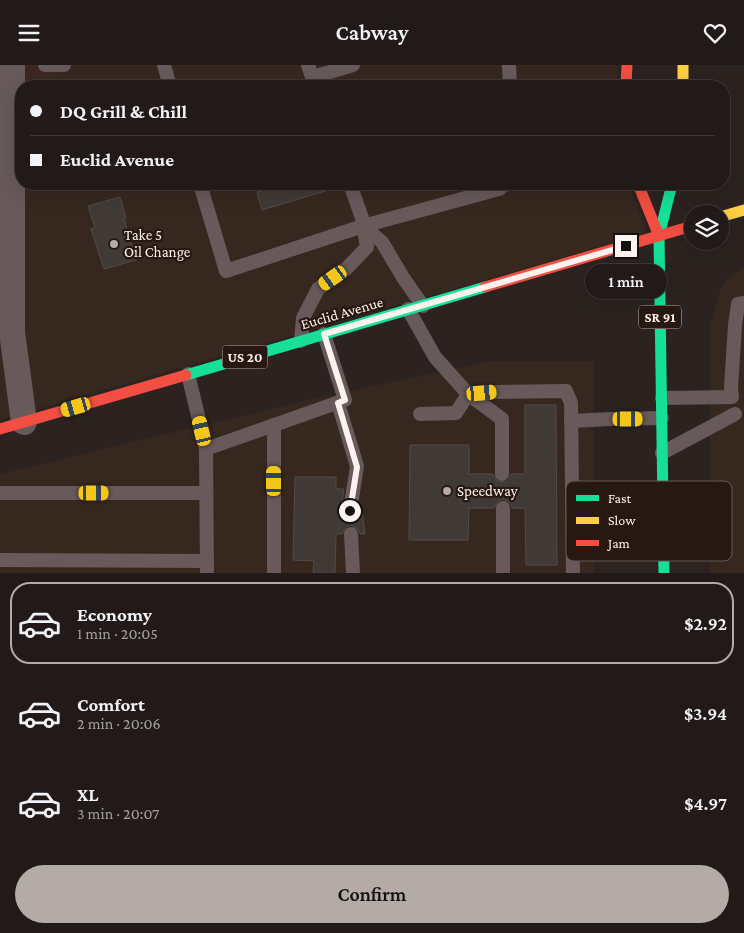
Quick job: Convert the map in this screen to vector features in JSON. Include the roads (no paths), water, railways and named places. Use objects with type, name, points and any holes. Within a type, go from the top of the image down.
[{"type":"main road","points":[[626,80],[627,65]]},
{"type":"main road","points":[[682,80],[683,65]]},
{"type":"main road","name":"SR 91","points":[[640,190],[659,236]]},
{"type":"main road","name":"SR 91","points":[[662,481],[659,236],[670,190]]},
{"type":"main road","points":[[729,214],[744,210]]},
{"type":"main road","name":"Euclid Avenue","points":[[12,425],[684,228]]},
{"type":"street","points":[[12,65],[6,219],[12,332],[12,425]]},
{"type":"lane","points":[[45,65],[64,65]]},
{"type":"lane","points":[[164,65],[168,80]]},
{"type":"lane","points":[[312,76],[353,65]]},
{"type":"lane","points":[[509,65],[510,80]]},
{"type":"lane","points":[[202,190],[226,271],[362,222],[495,190]]},
{"type":"lane","points":[[301,341],[303,318],[318,289],[347,268],[367,247],[362,222],[352,190]]},
{"type":"lane","points":[[362,222],[382,242],[423,306]]},
{"type":"lane","points":[[662,398],[732,397],[735,325],[738,304],[744,303]]},
{"type":"lane","points":[[408,309],[435,357],[468,395],[502,419],[502,474]]},
{"type":"lane","points":[[324,334],[357,467],[350,511]]},
{"type":"lane","points":[[0,560],[207,567],[206,449],[188,373]]},
{"type":"lane","points":[[420,414],[456,413],[468,395],[495,392],[566,391],[571,403],[572,481]]},
{"type":"lane","points":[[206,449],[342,401]]},
{"type":"lane","points":[[662,453],[735,414]]},
{"type":"lane","points":[[571,421],[662,418]]},
{"type":"lane","points":[[274,425],[274,573]]},
{"type":"lane","points":[[0,493],[206,493]]},
{"type":"lane","points":[[502,508],[503,573]]},
{"type":"lane","points":[[351,534],[354,573]]},
{"type":"place","name":"Take 5 Oil Change","points":[[114,244]]},
{"type":"place","name":"Speedway","points":[[447,491]]}]
